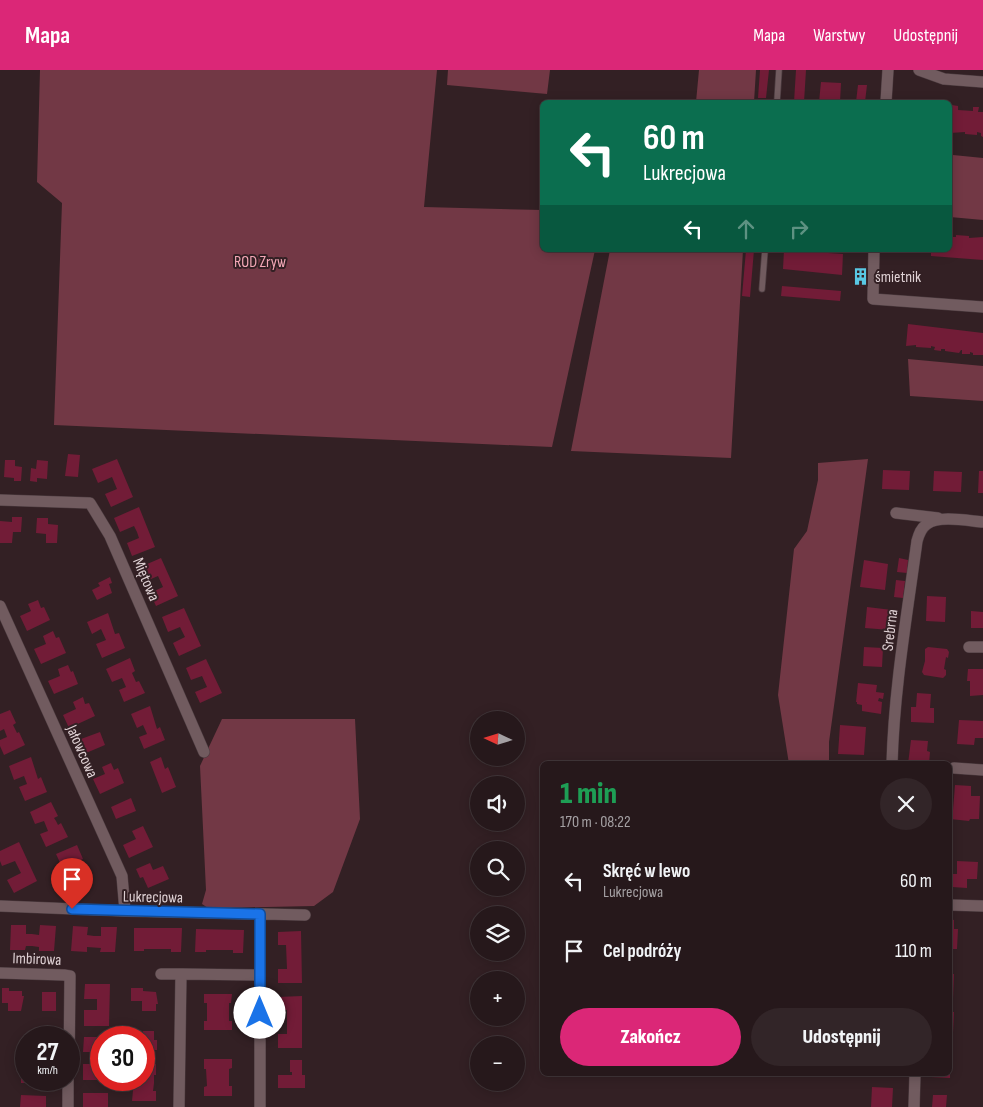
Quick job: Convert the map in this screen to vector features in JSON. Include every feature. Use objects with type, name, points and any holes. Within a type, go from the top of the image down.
[{"type":"street","points":[[886,100],[888,70]]},
{"type":"street","points":[[919,70],[944,79],[983,82]]},
{"type":"street","points":[[874,252],[873,299],[983,307]]},
{"type":"street","name":"Miętowa","points":[[0,500],[90,503],[110,536],[204,752]]},
{"type":"street","name":"Srebrna","points":[[896,514],[983,522]]},
{"type":"street","name":"Srebrna","points":[[892,761],[896,702],[917,541],[925,525],[936,520],[947,519]]},
{"type":"street","name":"Jałowcowa","points":[[0,606],[122,876],[125,912]]},
{"type":"street","points":[[969,646],[983,647]]},
{"type":"street","points":[[954,768],[983,770]]},
{"type":"street","points":[[952,905],[983,906]]},
{"type":"street","name":"Lukrecjowa","points":[[0,906],[125,912],[305,915]]},
{"type":"street","points":[[260,914],[260,1107]]},
{"type":"street","name":"Imbirowa","points":[[0,973],[70,976],[69,1026]]},
{"type":"street","points":[[161,974],[260,975]]},
{"type":"street","points":[[179,1107],[181,974]]},
{"type":"street","points":[[914,1107],[915,1076]]},
{"type":"street","points":[[68,1091],[68,1107]]},
{"type":"lane","points":[[777,100],[779,70]]},
{"type":"lane","points":[[762,290],[765,252]]},
{"type":"green space","name":"ROD Zryw","points":[[40,70],[437,70],[424,207],[540,210],[540,252],[595,252],[552,447],[54,425],[62,203],[37,182]]},
{"type":"green space","points":[[448,70],[550,70],[547,94],[447,85]]},
{"type":"green space","points":[[699,70],[756,70],[754,100],[696,100]]},
{"type":"green space","points":[[953,155],[983,158],[983,220],[952,217]]},
{"type":"green space","points":[[610,252],[743,252],[731,458],[571,451]]},
{"type":"green space","points":[[908,359],[983,366],[983,401],[910,396]]},
{"type":"green space","points":[[868,459],[829,742],[829,761],[789,761],[778,695],[794,549],[807,531],[818,480],[818,463]]},
{"type":"green space","points":[[222,719],[355,719],[360,819],[333,892],[314,906],[208,908],[202,904],[206,890],[200,766]]},
{"type":"building","points":[[760,70],[769,70],[766,98],[758,98]]},
{"type":"building","points":[[796,70],[806,70],[804,100],[794,100]]},
{"type":"building","points":[[821,82],[841,83],[840,100],[819,100]]},
{"type":"building","points":[[858,85],[867,85],[865,100],[856,100]]},
{"type":"building","points":[[952,105],[958,106],[958,110],[973,111],[973,107],[979,107],[978,112],[983,112],[983,137],[981,133],[977,132],[977,135],[965,134],[965,132],[952,133]]},
{"type":"building","points":[[956,235],[969,236],[969,238],[983,237],[983,260],[931,256],[931,252],[952,252],[952,237],[956,237]]},
{"type":"building","points":[[746,252],[754,252],[750,297],[742,296]]},
{"type":"building","points":[[784,252],[843,254],[842,275],[783,269]]},
{"type":"building","name":"śmietnik","points":[[859,266],[865,267],[863,287],[857,286]]},
{"type":"building","points":[[782,286],[841,291],[840,301],[781,296]]},
{"type":"building","points":[[908,324],[983,333],[983,355],[973,355],[970,352],[970,354],[962,354],[962,350],[959,353],[945,351],[945,349],[941,349],[941,351],[934,350],[935,347],[931,346],[931,348],[916,347],[916,345],[906,346]]},
{"type":"building","points":[[68,454],[80,455],[78,477],[65,476]]},
{"type":"building","points":[[117,459],[133,497],[111,507],[105,494],[117,489],[112,477],[98,483],[92,469]]},
{"type":"building","points":[[5,460],[15,460],[15,466],[22,467],[21,481],[14,481],[14,478],[4,477]]},
{"type":"building","points":[[37,460],[48,461],[47,479],[37,478],[37,482],[30,481],[31,468],[36,469]]},
{"type":"building","points":[[883,470],[910,471],[909,490],[882,489]]},
{"type":"building","points":[[934,471],[962,472],[961,492],[933,491]]},
{"type":"building","points":[[979,471],[983,471],[983,493],[978,493]]},
{"type":"building","points":[[139,507],[155,547],[132,556],[127,543],[139,538],[137,532],[134,526],[120,532],[114,518]]},
{"type":"building","points":[[12,517],[22,517],[21,532],[13,532],[12,543],[0,543],[0,521],[12,522]]},
{"type":"building","points":[[37,518],[48,518],[48,524],[58,525],[57,543],[46,543],[46,534],[36,533]]},
{"type":"building","points":[[161,558],[178,596],[156,606],[150,593],[163,587],[158,576],[144,582],[138,568]]},
{"type":"building","points":[[899,558],[908,560],[907,573],[897,572]]},
{"type":"building","points":[[864,560],[888,564],[885,590],[860,587]]},
{"type":"building","points":[[110,577],[112,583],[109,584],[112,593],[97,600],[92,590],[100,586],[98,583]]},
{"type":"building","points":[[896,580],[905,581],[903,598],[894,597]]},
{"type":"building","points":[[927,596],[946,597],[945,622],[926,621]]},
{"type":"building","points":[[38,600],[41,608],[44,607],[50,620],[27,631],[20,616],[31,611],[28,604]]},
{"type":"building","points":[[867,607],[892,610],[890,630],[865,628]]},
{"type":"building","points":[[184,608],[201,646],[179,656],[173,643],[185,637],[180,627],[168,632],[162,617]]},
{"type":"building","points":[[971,611],[983,612],[983,628],[971,628]]},
{"type":"building","points":[[108,613],[115,634],[119,633],[125,648],[102,658],[96,644],[106,640],[101,629],[92,634],[87,622]]},
{"type":"building","points":[[53,631],[56,638],[59,637],[66,653],[41,664],[34,649],[46,644],[43,636]]},
{"type":"building","points":[[864,647],[883,648],[882,667],[863,666]]},
{"type":"building","points":[[928,647],[947,649],[949,652],[944,669],[946,670],[946,675],[943,678],[924,675],[922,672],[925,661],[925,649]]},
{"type":"building","points":[[130,658],[135,671],[132,673],[136,682],[139,681],[145,693],[124,702],[119,690],[126,687],[122,678],[112,682],[106,669]]},
{"type":"building","points":[[206,659],[222,693],[200,703],[195,692],[207,687],[202,676],[191,680],[186,668]]},
{"type":"building","points":[[68,665],[71,672],[73,671],[78,684],[54,694],[48,681],[60,676],[58,669]]},
{"type":"building","points":[[968,669],[983,669],[983,695],[970,696],[970,681],[967,681]]},
{"type":"building","points":[[858,683],[877,685],[876,692],[884,693],[883,699],[879,698],[878,701],[882,702],[881,714],[862,711],[862,705],[856,702]]},
{"type":"building","points":[[917,693],[931,694],[930,708],[934,708],[934,723],[911,722],[911,707],[916,707]]},
{"type":"building","points":[[83,697],[85,704],[89,703],[95,716],[69,728],[63,715],[76,709],[73,702]]},
{"type":"building","points":[[150,706],[157,729],[160,727],[165,740],[144,749],[139,737],[147,734],[143,725],[137,728],[131,714]]},
{"type":"building","points":[[10,710],[16,723],[13,725],[17,733],[19,732],[25,745],[4,755],[0,746],[0,740],[7,737],[4,729],[0,731],[0,714]]},
{"type":"building","points":[[959,720],[983,721],[983,738],[975,738],[974,745],[957,744]]},
{"type":"building","points":[[840,725],[866,727],[864,755],[838,754]]},
{"type":"building","points":[[100,732],[105,745],[86,753],[81,739]]},
{"type":"building","points":[[911,740],[928,741],[927,751],[930,752],[929,761],[908,761]]},
{"type":"building","points":[[31,757],[38,779],[41,777],[47,792],[25,801],[19,787],[27,784],[24,776],[14,780],[9,766]]},
{"type":"building","points":[[161,757],[165,769],[168,767],[176,787],[162,793],[150,762]]},
{"type":"building","points":[[111,763],[114,770],[118,768],[124,783],[100,794],[93,779],[105,774],[102,767]]},
{"type":"building","points":[[955,785],[971,786],[971,796],[980,796],[979,819],[970,819],[969,821],[952,819]]},
{"type":"building","points":[[131,798],[136,811],[116,819],[111,807]]},
{"type":"building","points":[[51,802],[58,816],[54,818],[58,825],[61,823],[68,837],[46,847],[40,834],[48,831],[44,821],[35,824],[30,812]]},
{"type":"building","points":[[143,826],[153,847],[129,858],[123,845],[136,839],[132,831]]},
{"type":"building","points":[[19,842],[37,881],[14,893],[7,880],[21,873],[15,861],[2,866],[0,851]]},
{"type":"building","points":[[77,845],[83,859],[79,861],[83,869],[87,867],[93,881],[72,890],[66,877],[74,873],[73,869],[71,865],[63,869],[56,854]]},
{"type":"building","points":[[957,861],[978,862],[977,879],[967,879],[967,888],[952,887],[953,874],[957,874]]},
{"type":"building","points":[[150,863],[153,870],[163,866],[169,879],[148,888],[143,877],[140,878],[136,869]]},
{"type":"building","points":[[952,920],[954,920],[954,929],[958,929],[957,949],[952,949]]},
{"type":"building","points":[[11,925],[26,925],[26,934],[39,935],[40,925],[56,926],[54,951],[39,951],[39,947],[32,946],[26,946],[25,950],[10,950]]},
{"type":"building","points":[[73,926],[88,927],[87,935],[94,936],[101,936],[101,927],[117,927],[115,952],[100,952],[101,948],[87,947],[87,952],[71,951]]},
{"type":"building","points":[[134,928],[182,928],[181,952],[171,952],[171,949],[134,951]]},
{"type":"building","points":[[196,929],[244,930],[243,953],[233,953],[233,950],[195,952]]},
{"type":"building","points":[[301,931],[302,983],[278,983],[278,969],[287,969],[286,945],[278,945],[278,932]]},
{"type":"building","points":[[952,974],[954,974],[953,999]]},
{"type":"building","points":[[85,984],[110,984],[109,1026],[84,1026],[84,1010],[97,1010],[97,999],[84,999]]},
{"type":"building","points":[[2,988],[9,988],[9,991],[22,991],[22,996],[24,996],[21,1011],[8,1011],[8,1003],[2,1003]]},
{"type":"building","points":[[131,988],[143,988],[143,991],[156,992],[158,1004],[156,1004],[156,1011],[142,1011],[142,1001],[131,1001]]},
{"type":"building","points":[[42,992],[56,992],[56,1011],[42,1011]]},
{"type":"building","points":[[204,994],[232,994],[231,1003],[229,1003],[229,1021],[232,1021],[232,1030],[204,1030],[204,1021],[207,1021],[207,1003],[204,1003]]},
{"type":"building","points":[[302,996],[302,1048],[278,1048],[278,1034],[287,1034],[287,1010],[278,1010],[278,997]]},
{"type":"building","points":[[952,1012],[954,1012],[953,1033]]},
{"type":"building","points":[[84,1037],[90,1037],[90,1052],[83,1052]]},
{"type":"building","points":[[155,1040],[157,1040],[157,1050],[155,1050]]},
{"type":"building","points":[[204,1059],[232,1059],[232,1068],[229,1069],[229,1086],[232,1086],[232,1096],[204,1096],[204,1087],[207,1086]]},
{"type":"building","points":[[290,1060],[302,1060],[302,1075],[305,1075],[305,1088],[278,1088],[278,1075],[292,1075],[292,1072],[290,1072]]},
{"type":"building","points":[[83,1064],[90,1064],[90,1080],[83,1080]]},
{"type":"building","points":[[950,1076],[950,1078],[931,1077]]},
{"type":"building","points":[[872,1087],[893,1088],[892,1107],[871,1107]]},
{"type":"building","points":[[133,1091],[156,1091],[156,1101],[132,1101]]},
{"type":"building","points":[[83,1093],[108,1093],[108,1107],[83,1107]]},
{"type":"building","points":[[21,1095],[46,1096],[46,1107],[20,1107]]},
{"type":"building","points":[[933,1095],[947,1095],[946,1107],[932,1107]]},
{"type":"place","name":"śmietnik","points":[[861,276]]},
{"type":"route","points":[[72,909],[125,912],[260,914],[260,1013]]}]
